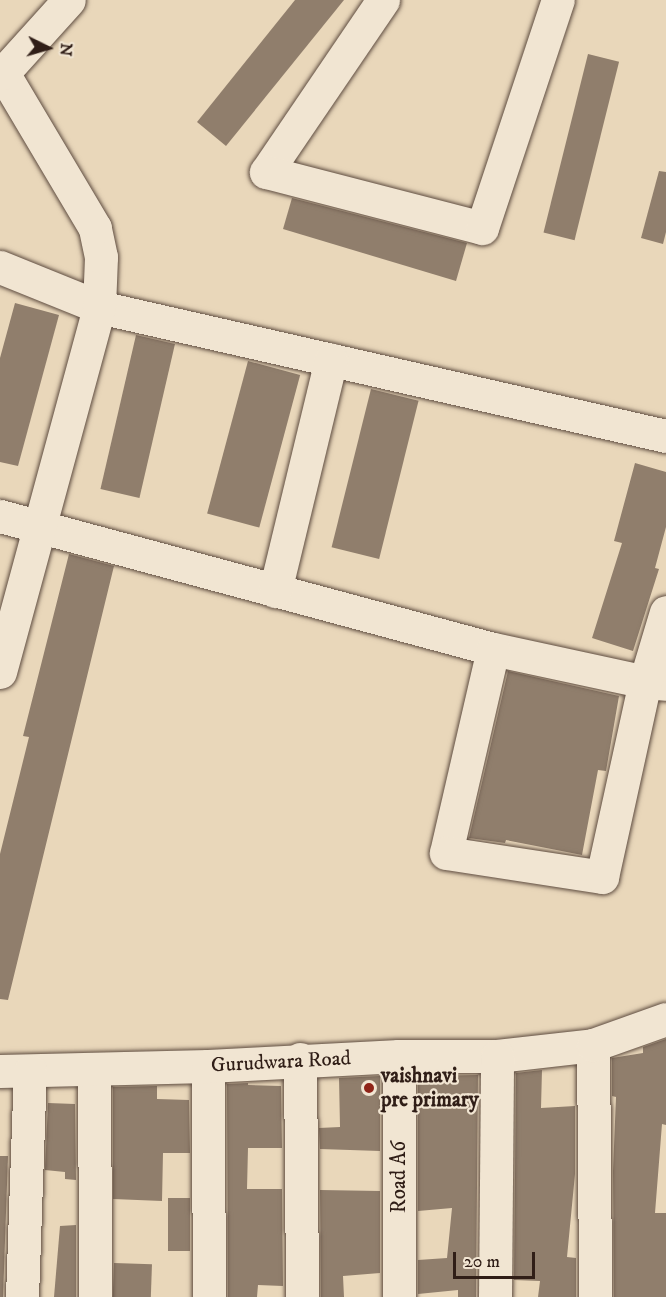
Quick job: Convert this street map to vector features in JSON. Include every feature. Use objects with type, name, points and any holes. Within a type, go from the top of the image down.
[{"type":"street","points":[[0,672],[99,307],[101,257],[95,228],[2,71],[69,0]]},
{"type":"street","points":[[383,0],[266,172],[482,228],[558,0]]},
{"type":"street","points":[[0,267],[99,307],[666,436]]},
{"type":"street","points":[[275,591],[331,360]]},
{"type":"street","points":[[0,516],[493,650],[655,683]]},
{"type":"street","points":[[493,650],[446,853],[602,877],[655,683],[666,612]]},
{"type":"street","name":"Gurudwara Road","points":[[15,1071],[208,1066],[300,1059],[497,1056],[593,1045],[666,1019]]},
{"type":"street","points":[[593,1045],[595,1297]]},
{"type":"street","name":"Road A6","points":[[399,1056],[399,1297]]},
{"type":"street","points":[[495,1297],[497,1056]]},
{"type":"street","points":[[300,1059],[302,1297]]},
{"type":"street","points":[[208,1066],[209,1297]]},
{"type":"street","points":[[94,1069],[95,1297]]},
{"type":"street","points":[[15,1071],[15,1285]]},
{"type":"building","points":[[295,0],[344,0],[226,146],[197,122]]},
{"type":"building","points":[[588,54],[619,62],[575,240],[543,233]]},
{"type":"building","points":[[659,171],[666,172],[666,232],[663,244],[641,238]]},
{"type":"building","points":[[292,198],[467,243],[456,281],[283,229]]},
{"type":"building","points":[[15,303],[59,315],[18,466],[0,462],[0,358]]},
{"type":"building","points":[[136,335],[175,344],[139,498],[100,489]]},
{"type":"building","points":[[248,361],[300,375],[259,528],[207,514]]},
{"type":"building","points":[[371,389],[419,401],[379,559],[332,547]]},
{"type":"building","points":[[635,463],[666,472],[666,527],[655,568],[659,569],[633,651],[592,638],[622,543],[614,541]]},
{"type":"building","points":[[69,554],[114,566],[8,1000],[0,999],[0,854],[29,737],[23,736]]},
{"type":"building","points":[[508,671],[619,696],[606,771],[598,770],[582,855],[506,840],[505,843],[469,838]]},
{"type":"building","points":[[666,1039],[666,1125],[662,1124],[655,1213],[666,1213],[666,1297],[614,1297],[613,1171],[616,1097],[612,1096],[612,1058],[643,1053],[643,1047]]},
{"type":"building","points":[[542,1070],[541,1108],[575,1106],[575,1174],[567,1257],[576,1258],[576,1297],[538,1297],[540,1281],[514,1280],[516,1073]]},
{"type":"building","points":[[478,1075],[476,1297],[458,1297],[458,1290],[418,1294],[418,1260],[447,1258],[452,1208],[418,1211],[418,1076]]},
{"type":"building","points":[[380,1076],[380,1151],[320,1149],[319,1128],[340,1127],[339,1078]]},
{"type":"building","points":[[248,1083],[248,1085],[281,1086],[282,1148],[248,1148],[247,1189],[282,1189],[283,1286],[258,1285],[257,1297],[228,1297],[227,1084]]},
{"type":"building","points":[[157,1086],[157,1099],[189,1100],[190,1153],[163,1153],[162,1201],[113,1199],[113,1087]]},
{"type":"building","points":[[48,1103],[75,1104],[76,1180],[65,1179],[65,1172],[45,1170]]},
{"type":"building","points":[[0,1156],[8,1156],[3,1297],[0,1297]]},
{"type":"building","points":[[320,1190],[380,1191],[380,1273],[343,1276],[344,1297],[321,1297]]},
{"type":"building","points":[[168,1198],[190,1198],[190,1251],[168,1251]]},
{"type":"building","points":[[76,1225],[76,1297],[54,1297],[60,1226]]},
{"type":"building","points":[[114,1263],[152,1264],[151,1297],[113,1297]]},
{"type":"place","name":"vaishnavi pre primary","points":[[369,1088]]}]
